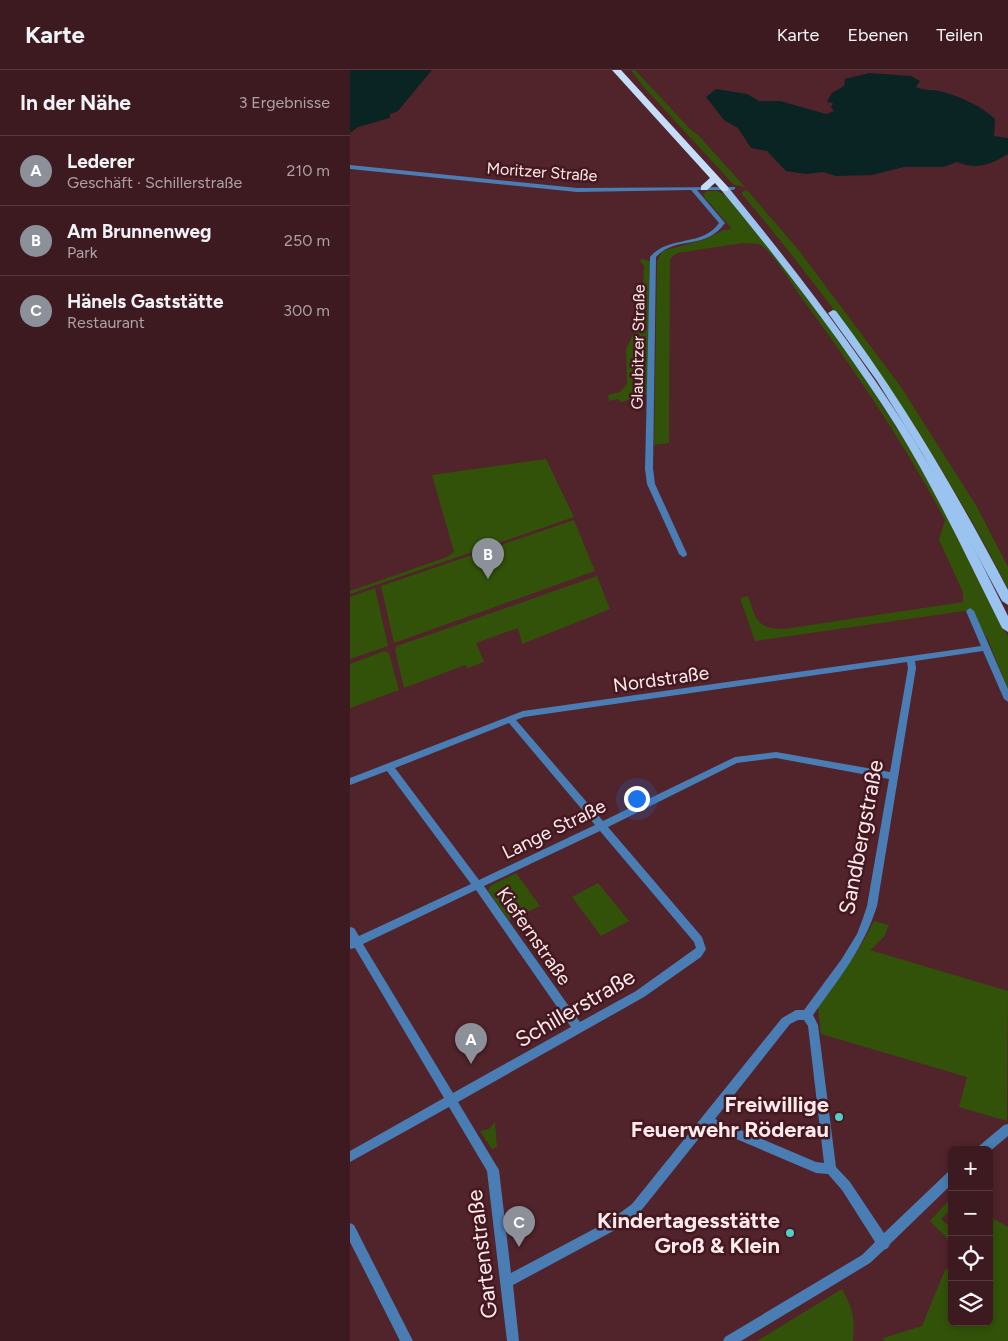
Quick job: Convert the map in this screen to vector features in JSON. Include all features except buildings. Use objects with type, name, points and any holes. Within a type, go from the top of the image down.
[{"type":"highway","points":[[622,71],[715,178],[729,189]]},
{"type":"highway","points":[[622,71],[729,189]]},
{"type":"highway","points":[[704,188],[715,178]]},
{"type":"main road","points":[[729,189],[844,327],[885,386],[975,538],[1008,601]]},
{"type":"main road","points":[[729,189],[820,309],[896,420],[946,507],[1008,628]]},
{"type":"street","name":"Moritzer Straße","points":[[350,167],[562,189],[729,189]]},
{"type":"street","name":"Glaubitzer Straße","points":[[683,554],[651,484],[649,469],[653,257],[660,249],[701,238],[720,227],[722,223],[693,189]]},
{"type":"street","points":[[970,612],[1008,699]]},
{"type":"street","name":"Nordstraße","points":[[350,782],[523,714],[987,648]]},
{"type":"street","name":"Sandbergstraße","points":[[807,1015],[854,947],[870,916],[878,879],[912,668],[910,659]]},
{"type":"street","points":[[511,720],[600,826]]},
{"type":"street","name":"Lange Straße","points":[[353,944],[478,886],[734,760],[776,756],[894,776]]},
{"type":"street","name":"Kiefernstraße","points":[[389,767],[478,886],[578,1029]]},
{"type":"street","name":"Schillerstraße","points":[[350,1157],[640,994],[698,954],[701,946],[698,940],[600,826]]},
{"type":"street","name":"Gartenstraße","points":[[350,932],[353,944],[452,1100],[493,1170],[513,1341]]},
{"type":"street","points":[[506,1282],[613,1225],[636,1208],[786,1021],[796,1015],[807,1015],[813,1026],[831,1169],[846,1186],[884,1244]]},
{"type":"street","points":[[707,1121],[816,1168],[831,1169]]},
{"type":"street","points":[[988,1146],[1008,1129]]},
{"type":"street","points":[[729,1341],[866,1259],[884,1244],[948,1180]]},
{"type":"street","points":[[350,1229],[407,1341]]},
{"type":"green space","points":[[631,70],[635,70],[745,187],[734,185],[642,85]]},
{"type":"green space","points":[[747,190],[797,248],[901,387],[977,507],[1008,567],[1008,589],[950,484],[887,384],[817,288],[742,194],[742,192]]},
{"type":"green space","points":[[707,191],[717,191],[727,196],[767,245],[842,344],[906,442],[953,526],[1008,637],[1008,689],[988,640],[971,610],[755,641],[740,598],[748,596],[756,617],[763,625],[775,629],[784,629],[963,602],[963,592],[939,540],[945,520],[912,462],[840,351],[776,261],[759,244],[743,243],[677,253],[670,259],[669,443],[654,445],[657,262],[662,251],[703,240],[724,230],[732,229],[705,198],[703,194]]},
{"type":"green space","points":[[639,260],[650,261],[648,393],[641,397],[621,402],[618,399],[609,401],[608,395],[620,392],[627,384],[626,349],[642,316],[644,266]]},
{"type":"green space","points":[[546,459],[574,517],[350,594],[350,591],[447,557],[454,552],[432,475]]},
{"type":"green space","points":[[574,520],[595,571],[394,643],[381,586]]},
{"type":"green space","points":[[597,576],[610,609],[522,644],[518,628],[476,643],[484,662],[468,668],[465,665],[404,688],[395,650],[397,646]]},
{"type":"green space","points":[[375,588],[388,646],[350,659],[350,597]]},
{"type":"green space","points":[[384,651],[389,653],[399,690],[350,708],[350,664]]},
{"type":"green space","points":[[516,873],[540,906],[509,920],[488,891],[490,886]]},
{"type":"green space","points":[[598,883],[629,921],[601,936],[572,897]]},
{"type":"green space","points":[[874,921],[889,925],[884,937],[870,950],[1008,991],[1007,1121],[959,1107],[967,1077],[821,1034],[818,1008],[860,947]]},
{"type":"green space","points":[[495,1122],[497,1147],[492,1149],[480,1131],[489,1129]]},
{"type":"green space","points":[[948,1201],[948,1212],[941,1219],[948,1225],[948,1239],[930,1221]]},
{"type":"green space","points":[[993,1218],[1008,1227],[1008,1341],[884,1341],[883,1338],[922,1326],[945,1270],[948,1269],[948,1326],[993,1326]]},
{"type":"green space","points":[[842,1289],[849,1302],[852,1314],[854,1326],[853,1341],[757,1341]]},
{"type":"water","points":[[350,70],[432,70],[398,111],[390,114],[390,118],[358,127],[350,133]]},
{"type":"water","points":[[869,73],[911,76],[920,81],[916,87],[947,93],[976,105],[995,119],[994,136],[1008,138],[1008,154],[995,161],[977,166],[957,162],[943,167],[904,167],[872,175],[836,176],[823,172],[806,174],[786,171],[767,151],[751,148],[738,128],[724,120],[706,97],[716,89],[747,94],[759,101],[780,101],[826,114],[834,111],[831,107],[833,103],[827,102],[832,93],[844,86],[845,79]]},
{"type":"place","name":"Am Brunnenweg","points":[[488,579]]},
{"type":"place","name":"Lederer","points":[[471,1064]]},
{"type":"place","name":"Freiwillige Feuerwehr Röderau","points":[[839,1117]]},
{"type":"place","name":"Kindertagesstätte Groß & Klein","points":[[790,1233]]},
{"type":"place","name":"Hänels Gaststätte","points":[[519,1247]]}]
